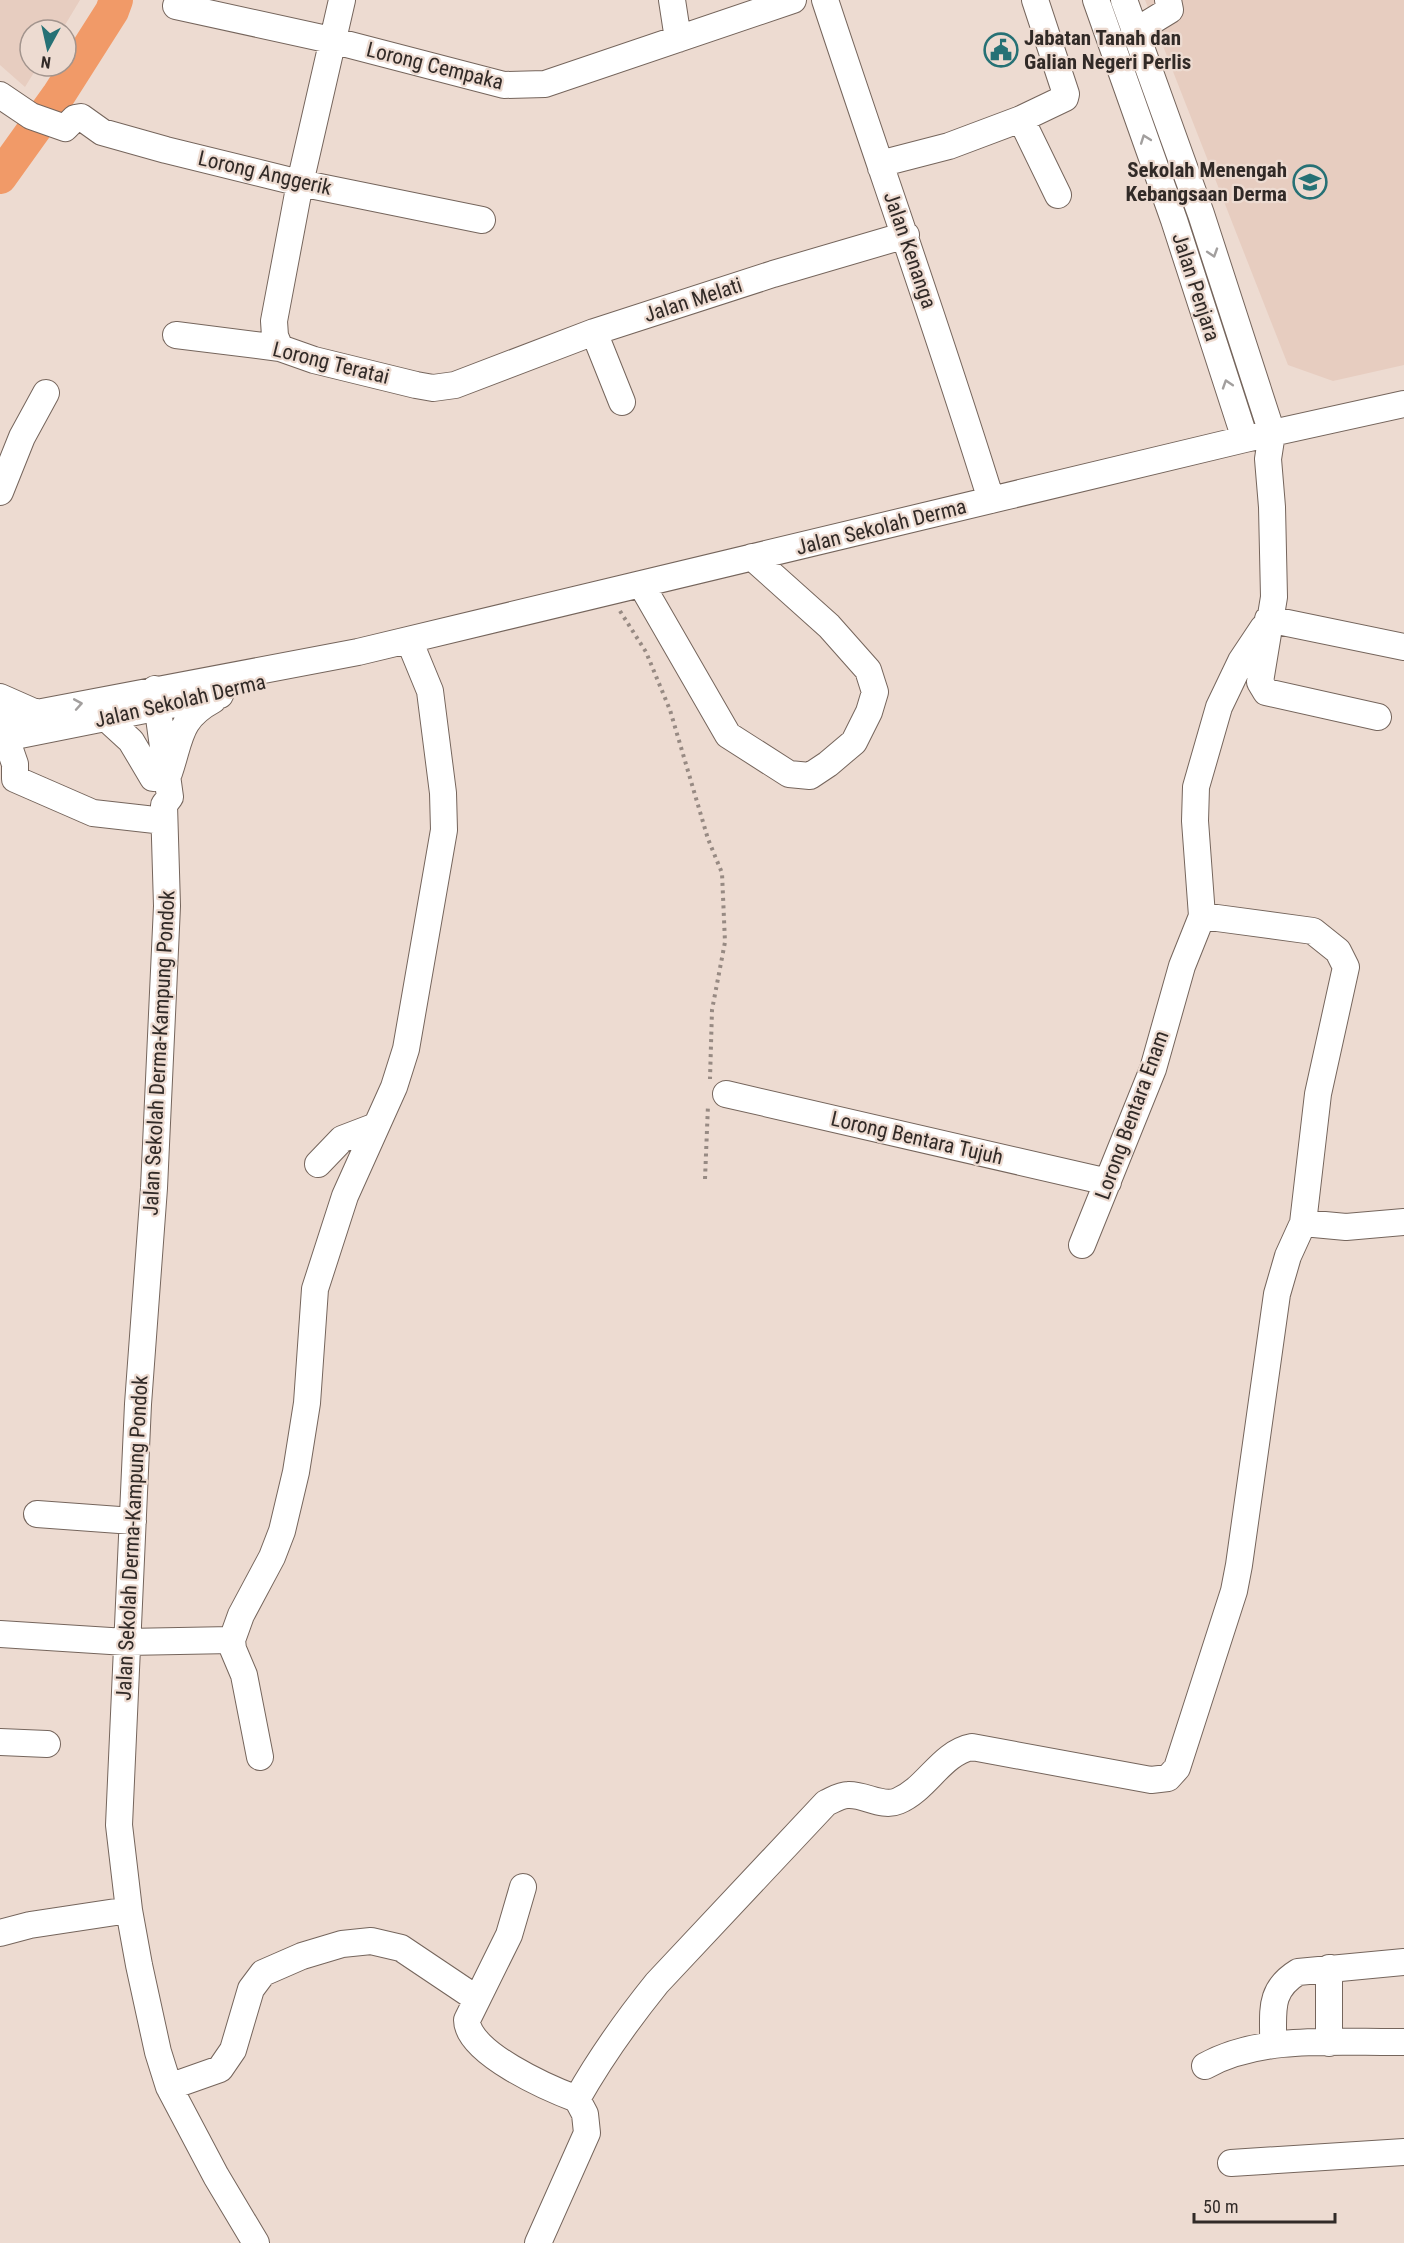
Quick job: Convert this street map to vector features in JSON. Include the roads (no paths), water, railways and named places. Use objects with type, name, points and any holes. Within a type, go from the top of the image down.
[{"type":"street","points":[[280,348],[275,336],[274,321],[300,183],[342,0]]},
{"type":"street","points":[[672,0],[678,39]]},
{"type":"street","name":"Lorong Cempaka","points":[[176,6],[331,40],[504,85],[526,86],[545,84],[793,0]]},
{"type":"street","name":"Jalan Kenanga","points":[[825,0],[880,168],[906,235],[991,500]]},
{"type":"street","points":[[880,168],[891,161],[949,146],[1021,119],[1059,103],[1065,98],[1066,94],[1035,0]]},
{"type":"street","name":"Jalan Penjara","points":[[1096,0],[1174,220],[1245,439]]},
{"type":"street","points":[[1124,0],[1201,214],[1272,433],[1268,459],[1272,507],[1274,597],[1268,619],[1260,678],[1266,692],[1378,717]]},
{"type":"street","points":[[1134,32],[1170,10],[1168,0]]},
{"type":"street","name":"Lorong Anggerik","points":[[0,95],[25,113],[49,123],[68,127],[75,118],[81,117],[102,132],[166,150],[300,183],[482,220]]},
{"type":"street","points":[[1021,119],[1058,195]]},
{"type":"street","points":[[1174,220],[1201,214]]},
{"type":"street","name":"Jalan Melati","points":[[484,375],[594,332],[774,274],[906,235]]},
{"type":"street","points":[[594,332],[622,402]]},
{"type":"street","name":"Lorong Teratai","points":[[176,335],[280,348],[314,360],[433,388],[484,375]]},
{"type":"street","points":[[0,492],[22,437],[46,393]]},
{"type":"street","name":"Jalan Sekolah Derma","points":[[2,732],[107,719],[148,700],[409,640],[1245,439],[1404,404]]},
{"type":"street","points":[[1245,439],[1268,459]]},
{"type":"street","points":[[641,584],[728,735],[789,774],[810,776],[854,742],[869,711],[875,692],[868,670],[829,626],[752,557]]},
{"type":"street","points":[[1268,619],[1404,647]]},
{"type":"street","points":[[577,2099],[614,2041],[657,1983],[826,1803],[848,1795],[877,1802],[897,1802],[915,1790],[956,1752],[972,1747],[1151,1780],[1162,1780],[1173,1773],[1234,1591],[1244,1540],[1277,1294],[1288,1256],[1303,1223],[1318,1094],[1346,967],[1338,951],[1313,931],[1202,916],[1195,821],[1196,787],[1219,707],[1241,661],[1268,619]]},
{"type":"street","points":[[260,1757],[244,1675],[233,1649],[232,1640],[241,1615],[272,1557],[282,1531],[296,1472],[306,1403],[315,1289],[345,1196],[394,1087],[406,1048],[444,830],[443,793],[430,691],[409,640]]},
{"type":"street","name":"Jalan Sekolah Derma","points":[[2,732],[34,712],[224,694],[358,652]]},
{"type":"street","points":[[107,719],[131,741],[160,778],[185,721],[197,709],[224,694]]},
{"type":"street","points":[[0,697],[34,712]]},
{"type":"street","name":"Jalan Sekolah Derma-Kampung Pondok","points":[[148,700],[160,778],[157,801],[164,813],[167,906],[154,1188],[126,1642],[119,1825],[129,1910],[158,2052],[169,2087],[216,2176],[256,2243]]},
{"type":"street","points":[[2,732],[15,764],[15,779],[93,813],[164,813]]},
{"type":"street","name":"Lorong Bentara Enam","points":[[1082,1245],[1153,1069],[1182,966],[1202,916]]},
{"type":"street","name":"Lorong Bentara Tujuh","points":[[715,1092],[1108,1182]]},
{"type":"street","points":[[318,1164],[342,1139],[376,1126]]},
{"type":"street","points":[[1303,1223],[1346,1227],[1404,1222]]},
{"type":"street","points":[[37,1514],[133,1521]]},
{"type":"street","points":[[0,1634],[126,1642],[232,1640]]},
{"type":"street","points":[[0,1742],[47,1744]]},
{"type":"street","points":[[523,1887],[509,1935],[467,2020],[472,2037],[538,2083],[577,2099],[585,2114],[587,2133],[538,2243]]},
{"type":"street","points":[[0,1933],[30,1925],[129,1910]]},
{"type":"street","points":[[169,2087],[220,2069],[233,2050],[251,1989],[263,1973],[275,1966],[342,1944],[371,1941],[401,1948],[477,1999]]},
{"type":"street","points":[[1273,2045],[1274,2002],[1283,1983],[1298,1972],[1404,1962]]},
{"type":"street","points":[[1329,1968],[1329,2043]]},
{"type":"street","points":[[1205,2066],[1222,2057],[1273,2045],[1404,2042]]},
{"type":"street","points":[[1231,2163],[1404,2152]]},
{"type":"waterway","points":[[0,177],[58,96],[112,11],[116,0]]},
{"type":"place","name":"Jabatan Tanah dan Galian Negeri Perlis","points":[[1001,50]]},
{"type":"place","name":"Sekolah Menengah Kebangsaan Derma","points":[[1310,182]]}]
